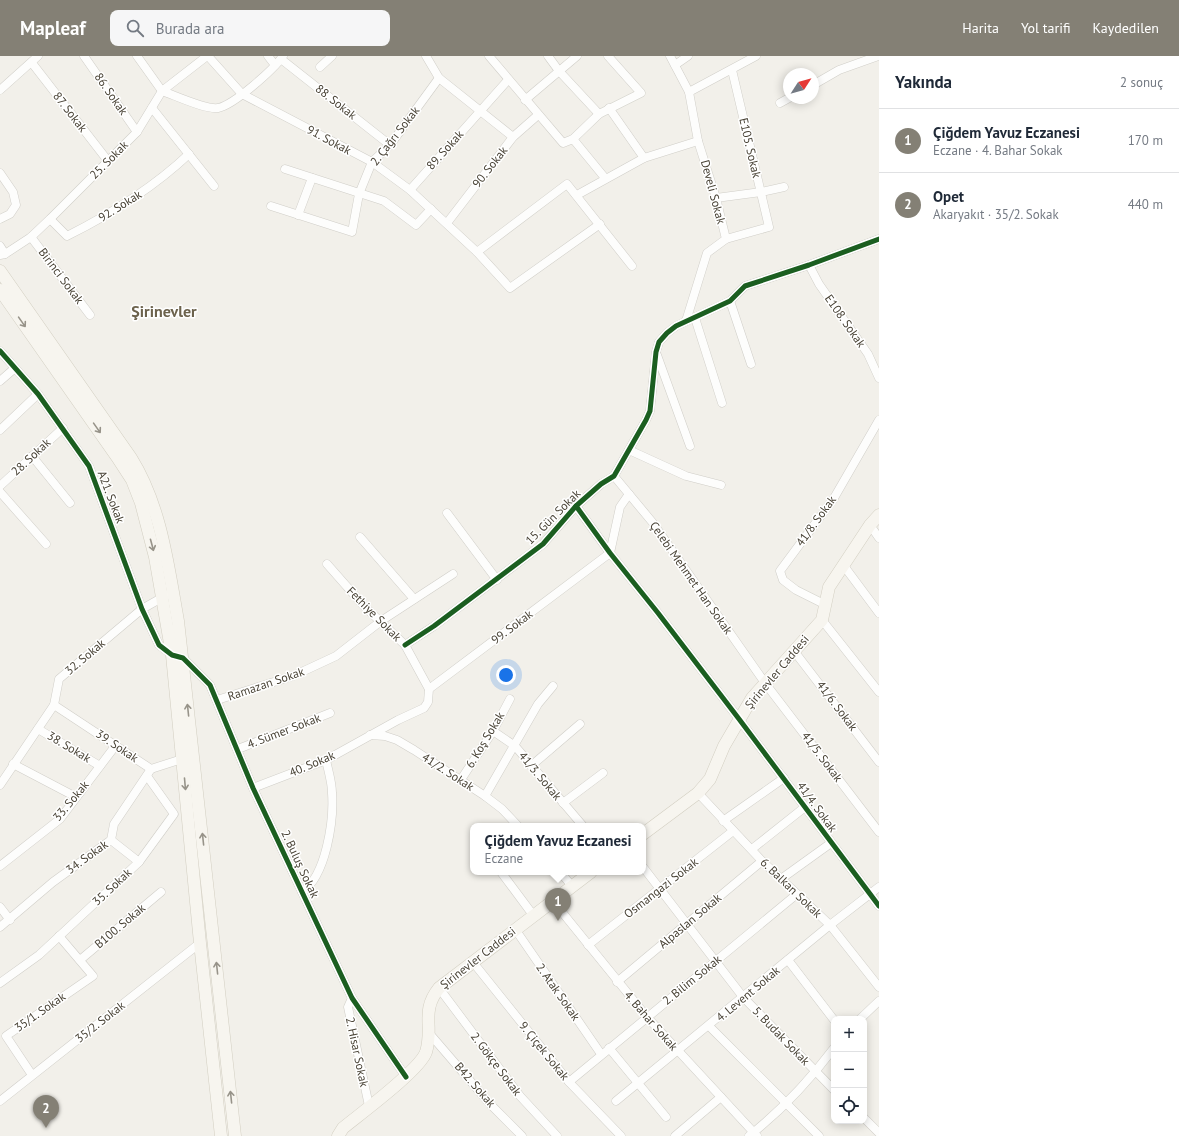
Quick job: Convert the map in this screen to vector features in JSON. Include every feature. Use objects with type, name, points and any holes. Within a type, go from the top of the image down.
[{"type":"main road","points":[[0,271],[141,475],[151,500],[166,554],[168,594],[178,657],[236,1136]]},
{"type":"main road","points":[[0,290],[132,480],[141,503],[155,557],[168,594]]},
{"type":"main road","points":[[822,620],[824,604],[829,587],[870,525],[879,515]]},
{"type":"main road","name":"Şirinevler Caddesi","points":[[646,832],[698,793],[710,779],[724,746],[752,698],[822,620]]},
{"type":"main road","points":[[178,657],[182,759],[221,1136]]},
{"type":"main road","name":"Şirinevler Caddesi","points":[[338,1136],[343,1128],[406,1077],[425,1054],[429,1033],[427,1012],[431,998],[439,988],[472,961],[587,875]]},
{"type":"street","points":[[0,90],[32,63],[38,56]]},
{"type":"street","name":"86. Sokak","points":[[84,56],[137,132]]},
{"type":"street","points":[[137,56],[162,91],[195,103],[218,108],[242,94],[282,57]]},
{"type":"street","points":[[208,56],[242,94]]},
{"type":"street","name":"25. Sokak","points":[[3,254],[31,236],[50,219],[137,132],[162,91],[208,56]]},
{"type":"street","points":[[268,56],[275,65]]},
{"type":"street","points":[[320,67],[332,56]]},
{"type":"street","points":[[426,56],[440,78],[513,137]]},
{"type":"street","points":[[490,56],[508,80],[563,143],[573,139],[599,114],[640,93],[608,56]]},
{"type":"street","points":[[548,56],[559,71],[599,114]]},
{"type":"street","points":[[525,100],[577,56]]},
{"type":"street","name":"Develi Sokak","points":[[670,56],[689,92],[698,140],[716,198],[726,239],[707,253],[686,321]]},
{"type":"street","points":[[675,65],[688,56]]},
{"type":"street","points":[[689,92],[756,56]]},
{"type":"street","points":[[819,82],[839,70],[878,56]]},
{"type":"street","name":"88. Sokak","points":[[282,57],[390,145]]},
{"type":"street","name":"87. Sokak","points":[[32,63],[108,161]]},
{"type":"street","name":"E105. Sokak","points":[[726,239],[769,227],[732,70]]},
{"type":"street","name":"2. Çağrı Sokak","points":[[271,206],[352,232],[359,194],[372,162],[390,145],[440,78]]},
{"type":"street","name":"89. Sokak","points":[[410,190],[508,80]]},
{"type":"street","name":"91. Sokak","points":[[242,94],[372,162],[410,190],[447,223],[477,252],[510,288],[600,224]]},
{"type":"street","points":[[152,108],[214,186]]},
{"type":"street","points":[[609,108],[644,158]]},
{"type":"street","name":"90. Sokak","points":[[447,223],[513,137],[538,115]]},
{"type":"street","points":[[573,139],[605,178]]},
{"type":"street","points":[[577,195],[605,178],[644,158],[698,140]]},
{"type":"street","name":"92. Sokak","points":[[50,219],[67,236],[90,225],[142,192],[167,175],[189,154]]},
{"type":"street","points":[[285,169],[384,201],[416,226],[431,209]]},
{"type":"street","points":[[0,173],[13,192],[16,205],[10,214],[0,219]]},
{"type":"street","points":[[298,215],[312,178]]},
{"type":"street","points":[[477,252],[567,184],[632,266]]},
{"type":"street","points":[[716,198],[761,192],[784,186]]},
{"type":"street","name":"Birinci Sokak","points":[[31,236],[90,315]]},
{"type":"street","name":"15. Gün Sokak","points":[[405,645],[434,626],[497,580],[543,544],[576,506],[601,484],[614,476],[643,429],[650,411],[656,352],[659,342],[667,333],[686,321],[730,302],[745,286],[809,265],[879,239]]},
{"type":"street","points":[[0,246],[3,254]]},
{"type":"street","name":"E108. Sokak","points":[[809,265],[819,284],[868,354],[879,378]]},
{"type":"street","points":[[730,302],[751,364]]},
{"type":"street","points":[[695,318],[722,403]]},
{"type":"street","name":"A21. Sokak","points":[[0,351],[38,394],[89,466],[142,609],[159,645],[178,657]]},
{"type":"street","points":[[656,352],[690,446]]},
{"type":"street","points":[[0,382],[15,368]]},
{"type":"street","points":[[0,430],[38,394]]},
{"type":"street","name":"41/8. Sokak","points":[[824,604],[796,590],[783,580],[780,571],[834,498],[879,420]]},
{"type":"street","name":"28. Sokak","points":[[0,486],[63,428]]},
{"type":"street","points":[[629,450],[686,476],[721,485]]},
{"type":"street","points":[[32,456],[70,503]]},
{"type":"street","name":"Çelebi Mehmet Han Sokak","points":[[614,476],[653,523],[765,683]]},
{"type":"street","points":[[0,492],[46,544]]},
{"type":"street","points":[[610,553],[620,507],[629,494]]},
{"type":"street","name":"41/4. Sokak","points":[[576,506],[610,553],[658,613],[784,778],[879,906]]},
{"type":"street","points":[[447,513],[497,580]]},
{"type":"street","points":[[870,525],[879,538]]},
{"type":"street","points":[[360,537],[414,599]]},
{"type":"street","name":"99. Sokak","points":[[429,689],[610,553]]},
{"type":"street","name":"Fethiye Sokak","points":[[327,564],[364,606],[405,645],[429,689]]},
{"type":"street","points":[[844,566],[879,613]]},
{"type":"street","name":"Ramazan Sokak","points":[[217,700],[293,676],[336,656],[381,621],[453,574]]},
{"type":"street","name":"32. Sokak","points":[[0,785],[54,705],[59,679],[142,609],[168,594]]},
{"type":"street","points":[[822,620],[879,692]]},
{"type":"street","name":"41/6. Sokak","points":[[794,651],[879,762]]},
{"type":"street","name":"2. Buluş Sokak","points":[[178,657],[210,685],[253,788],[352,998],[406,1077]]},
{"type":"street","name":"41/5. Sokak","points":[[765,683],[879,832]]},
{"type":"street","points":[[485,796],[538,704],[552,686]]},
{"type":"street","points":[[369,735],[424,708],[428,702],[429,689]]},
{"type":"street","name":"6. Koş Sokak","points":[[460,781],[492,731],[510,699]]},
{"type":"street","name":"39. Sokak","points":[[54,705],[116,745],[149,773],[182,759]]},
{"type":"street","name":"4. Sümer Sokak","points":[[238,749],[330,713]]},
{"type":"street","points":[[532,766],[580,724]]},
{"type":"street","name":"38. Sokak","points":[[38,729],[100,766]]},
{"type":"street","name":"41/3. Sokak","points":[[492,731],[515,746],[580,823]]},
{"type":"street","name":"40. Sokak","points":[[253,788],[326,760],[369,735]]},
{"type":"street","name":"41/2. Sokak","points":[[369,735],[385,736],[397,740],[485,796],[502,808],[515,823]]},
{"type":"street","name":"33. Sokak","points":[[0,866],[60,819],[116,745]]},
{"type":"street","points":[[302,892],[310,887],[321,869],[332,818],[332,792],[326,760]]},
{"type":"street","points":[[13,764],[76,797]]},
{"type":"street","points":[[139,862],[174,814],[149,773]]},
{"type":"street","name":"34. Sokak","points":[[0,927],[53,882],[111,840],[114,824],[149,773]]},
{"type":"street","points":[[563,803],[603,773]]},
{"type":"street","points":[[723,821],[784,778]]},
{"type":"street","name":"6. Balkan Sokak","points":[[698,793],[762,861],[830,925],[879,987]]},
{"type":"street","points":[[752,849],[805,807]]},
{"type":"street","name":"Osmangazi Sokak","points":[[588,945],[733,831]]},
{"type":"street","name":"35. Sokak","points":[[0,983],[39,955],[139,862],[111,840]]},
{"type":"street","points":[[781,879],[831,843]]},
{"type":"street","name":"Alpaslan Sokak","points":[[617,982],[762,861]]},
{"type":"street","name":"5. Budak Sokak","points":[[646,871],[743,997],[832,1088]]},
{"type":"street","points":[[503,875],[533,915]]},
{"type":"street","points":[[563,875],[572,886]]},
{"type":"street","name":"4. Levent Sokak","points":[[616,1101],[710,1026],[830,925],[879,887]]},
{"type":"street","name":"B100. Sokak","points":[[80,960],[161,892]]},
{"type":"street","name":"2. Bilim Sokak","points":[[569,1082],[797,894]]},
{"type":"street","name":"4. Bahar Sokak","points":[[552,901],[647,1017],[721,1097],[753,1135]]},
{"type":"street","points":[[0,907],[10,920]]},
{"type":"street","name":"2. Atak Sokak","points":[[515,929],[602,1054]]},
{"type":"street","points":[[59,936],[80,960]]},
{"type":"street","name":"35/2. Sokak","points":[[0,1101],[200,943]]},
{"type":"street","name":"35/1. Sokak","points":[[32,1075],[6,1036],[93,976],[80,960]]},
{"type":"street","points":[[788,960],[831,1016]]},
{"type":"street","name":"9. Çiçek Sokak","points":[[472,961],[569,1082],[621,1136]]},
{"type":"street","name":"2. Gökçe Sokak","points":[[439,988],[520,1096],[557,1136]]},
{"type":"street","name":"2. Hisar Sokak","points":[[352,998],[348,1007],[369,1106]]},
{"type":"street","points":[[863,1016],[879,1001]]},
{"type":"street","points":[[710,1026],[819,1136]]},
{"type":"street","name":"B42. Sokak","points":[[429,1033],[491,1105],[522,1136]]},
{"type":"street","points":[[609,1048],[666,1117]]},
{"type":"street","points":[[753,1135],[787,1104],[816,1072],[831,1052]]},
{"type":"street","points":[[675,1136],[721,1097]]},
{"type":"street","points":[[867,1121],[879,1133]]},
{"type":"cycle path","points":[[405,645],[434,626],[543,544],[576,506],[601,484],[614,476],[650,411],[656,352],[659,342],[667,333],[676,326],[730,301],[745,286],[809,265],[879,239]]},
{"type":"cycle path","points":[[0,351],[38,394],[89,466],[142,609],[159,645],[172,655],[183,658],[210,685],[253,788],[352,998],[406,1077]]},
{"type":"cycle path","points":[[576,506],[610,553],[739,719],[879,906]]},
{"type":"place","name":"Çiğdem Yavuz Eczanesi","points":[[558,921]]},
{"type":"place","name":"Opet","points":[[46,1128]]},
{"type":"district","name":"Şirinevler","points":[[164,311]]}]
